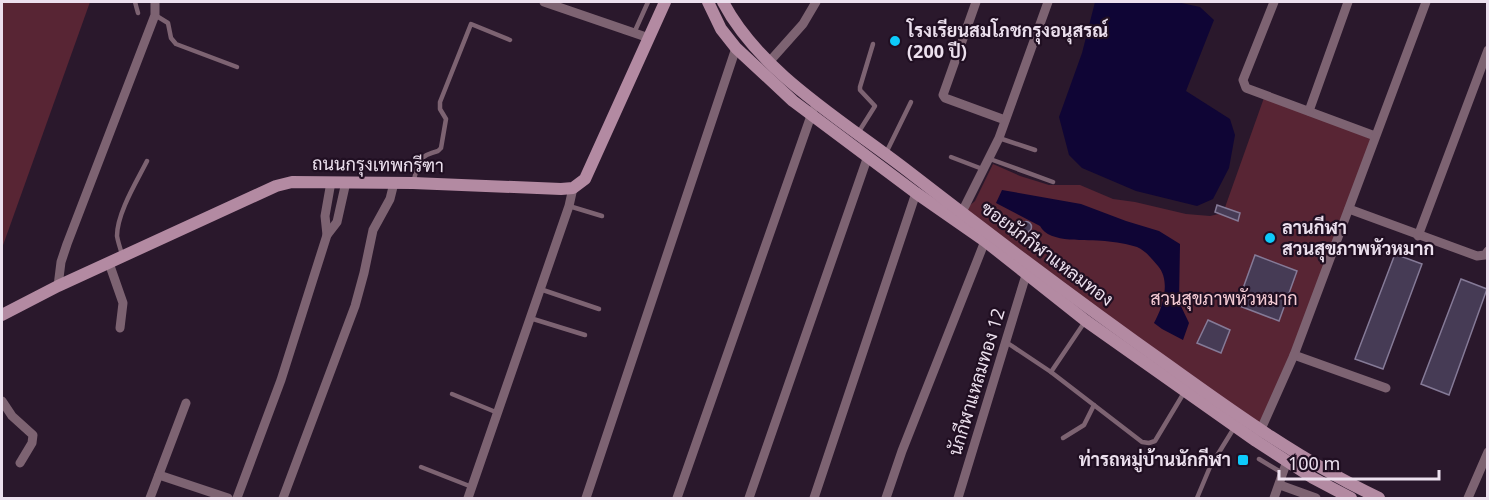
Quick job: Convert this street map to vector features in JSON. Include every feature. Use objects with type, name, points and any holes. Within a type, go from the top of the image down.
[{"type":"street","points":[[58,286],[67,244],[155,15],[155,2]]},
{"type":"street","points":[[544,2],[649,38]]},
{"type":"street","points":[[468,498],[569,206],[573,188],[585,179],[665,2]]},
{"type":"street","name":"ซอยนักกีฬาแหลมทอง","points":[[708,2],[721,29],[736,48],[776,87],[916,193],[986,241],[1086,321],[1235,426],[1379,498]]},
{"type":"street","name":"ซอยนักกีฬาแหลมทอง","points":[[723,2],[735,22],[770,61],[817,102],[1258,436],[1287,461],[1351,498]]},
{"type":"street","points":[[770,61],[803,24],[816,2]]},
{"type":"street","points":[[976,2],[943,95],[945,98],[1005,120]]},
{"type":"street","points":[[962,212],[999,138],[1048,2]]},
{"type":"street","points":[[1274,2],[1243,80],[1246,88],[1376,136]]},
{"type":"street","points":[[1309,111],[1348,2]]},
{"type":"street","points":[[1258,436],[1294,355],[1426,2]]},
{"type":"street","points":[[585,498],[736,48]]},
{"type":"street","points":[[1418,236],[1487,53]]},
{"type":"street","points":[[677,498],[817,102]]},
{"type":"street","points":[[749,498],[868,156]]},
{"type":"street","name":"ถนนกรุงเทพกรีฑา","points":[[2,315],[58,286],[276,186],[292,182],[573,188]]},
{"type":"street","points":[[327,235],[325,216],[331,182]]},
{"type":"street","points":[[237,498],[281,380],[327,235],[337,222],[346,182]]},
{"type":"street","points":[[283,498],[328,382],[354,306],[373,230],[390,199],[394,183]]},
{"type":"street","points":[[814,498],[916,193]]},
{"type":"street","points":[[1349,209],[1477,256],[1485,255],[1488,251]]},
{"type":"street","points":[[886,498],[902,451],[986,241]]},
{"type":"street","points":[[109,263],[123,303],[120,328]]},
{"type":"street","name":"นักกีฬาแหลมทอง 12","points":[[958,498],[1026,275]]},
{"type":"street","points":[[1294,355],[1386,388]]},
{"type":"street","points":[[2,401],[12,416],[33,435],[32,443],[20,463]]},
{"type":"street","points":[[150,498],[186,403]]},
{"type":"street","points":[[1468,498],[1488,452]]},
{"type":"street","points":[[1274,498],[1287,461]]},
{"type":"street","points":[[159,475],[228,498]]},
{"type":"street","points":[[1280,485],[1316,498]]},
{"type":"lane","points":[[135,2],[138,13]]},
{"type":"lane","points":[[634,33],[648,2]]},
{"type":"lane","points":[[155,15],[168,23],[171,38],[176,44],[237,67]]},
{"type":"lane","points":[[413,183],[422,157],[438,152],[441,148],[446,119],[440,109],[440,102],[471,24],[510,40]]},
{"type":"lane","points":[[858,133],[875,106],[860,90],[873,44]]},
{"type":"lane","points":[[886,153],[911,102]]},
{"type":"lane","points":[[999,138],[1035,150]]},
{"type":"lane","points":[[951,157],[985,170]]},
{"type":"lane","points":[[990,159],[1053,182]]},
{"type":"lane","points":[[122,257],[117,235],[119,224],[131,191],[147,161]]},
{"type":"lane","points":[[569,206],[602,216]]},
{"type":"lane","points":[[540,289],[599,309]]},
{"type":"lane","points":[[530,318],[585,335]]},
{"type":"lane","points":[[1051,372],[1086,321]]},
{"type":"lane","points":[[1006,342],[1051,372],[1142,442],[1155,441],[1185,391]]},
{"type":"lane","points":[[452,394],[498,413]]},
{"type":"lane","points":[[1063,438],[1084,425],[1094,405]]},
{"type":"lane","points":[[1197,498],[1210,467],[1235,426]]},
{"type":"lane","points":[[1259,459],[1284,474]]},
{"type":"lane","points":[[421,467],[472,487]]},
{"type":"green space","points":[[2,2],[90,2],[2,248]]},
{"type":"green space","name":"สวนสุขภาพหัวหมาก","points":[[1265,95],[1375,138],[1260,431],[962,212],[975,201],[993,164],[1049,185],[1080,185],[1113,199],[1186,214],[1210,216],[1223,213]]},
{"type":"shaded area","points":[[1095,2],[1177,2],[1200,7],[1214,20],[1186,91],[1230,119],[1235,135],[1229,168],[1213,199],[1197,206],[1136,191],[1082,168],[1069,155],[1059,117],[1082,53]]},
{"type":"shaded area","points":[[1002,190],[1081,204],[1159,231],[1180,244],[1179,302],[1189,323],[1183,340],[1154,323],[1163,302],[1165,286],[1162,272],[1146,253],[1137,247],[1121,243],[1069,240],[1052,236],[1040,226],[996,203]]},
{"type":"building","points":[[1217,205],[1240,213],[1238,221],[1215,212]]},
{"type":"building","points":[[1026,221],[1032,227],[1026,233],[1020,227]]},
{"type":"building","points":[[1395,254],[1422,264],[1383,369],[1355,359]]},
{"type":"building","points":[[1255,255],[1297,271],[1279,321],[1237,305]]},
{"type":"building","points":[[1461,279],[1487,289],[1449,395],[1421,384]]},
{"type":"building","points":[[1208,320],[1230,330],[1221,353],[1197,343]]},
{"type":"place","name":"โรงเรียนสมโภชกรุงอนุสรณ์ (200 ปี)","points":[[895,41]]},
{"type":"place","name":"ลานกีฬา สวนสุขภาพหัวหมาก","points":[[1270,238]]},
{"type":"place","name":"ท่ารถหมู่บ้านนักกีฬา","points":[[1243,460]]}]
